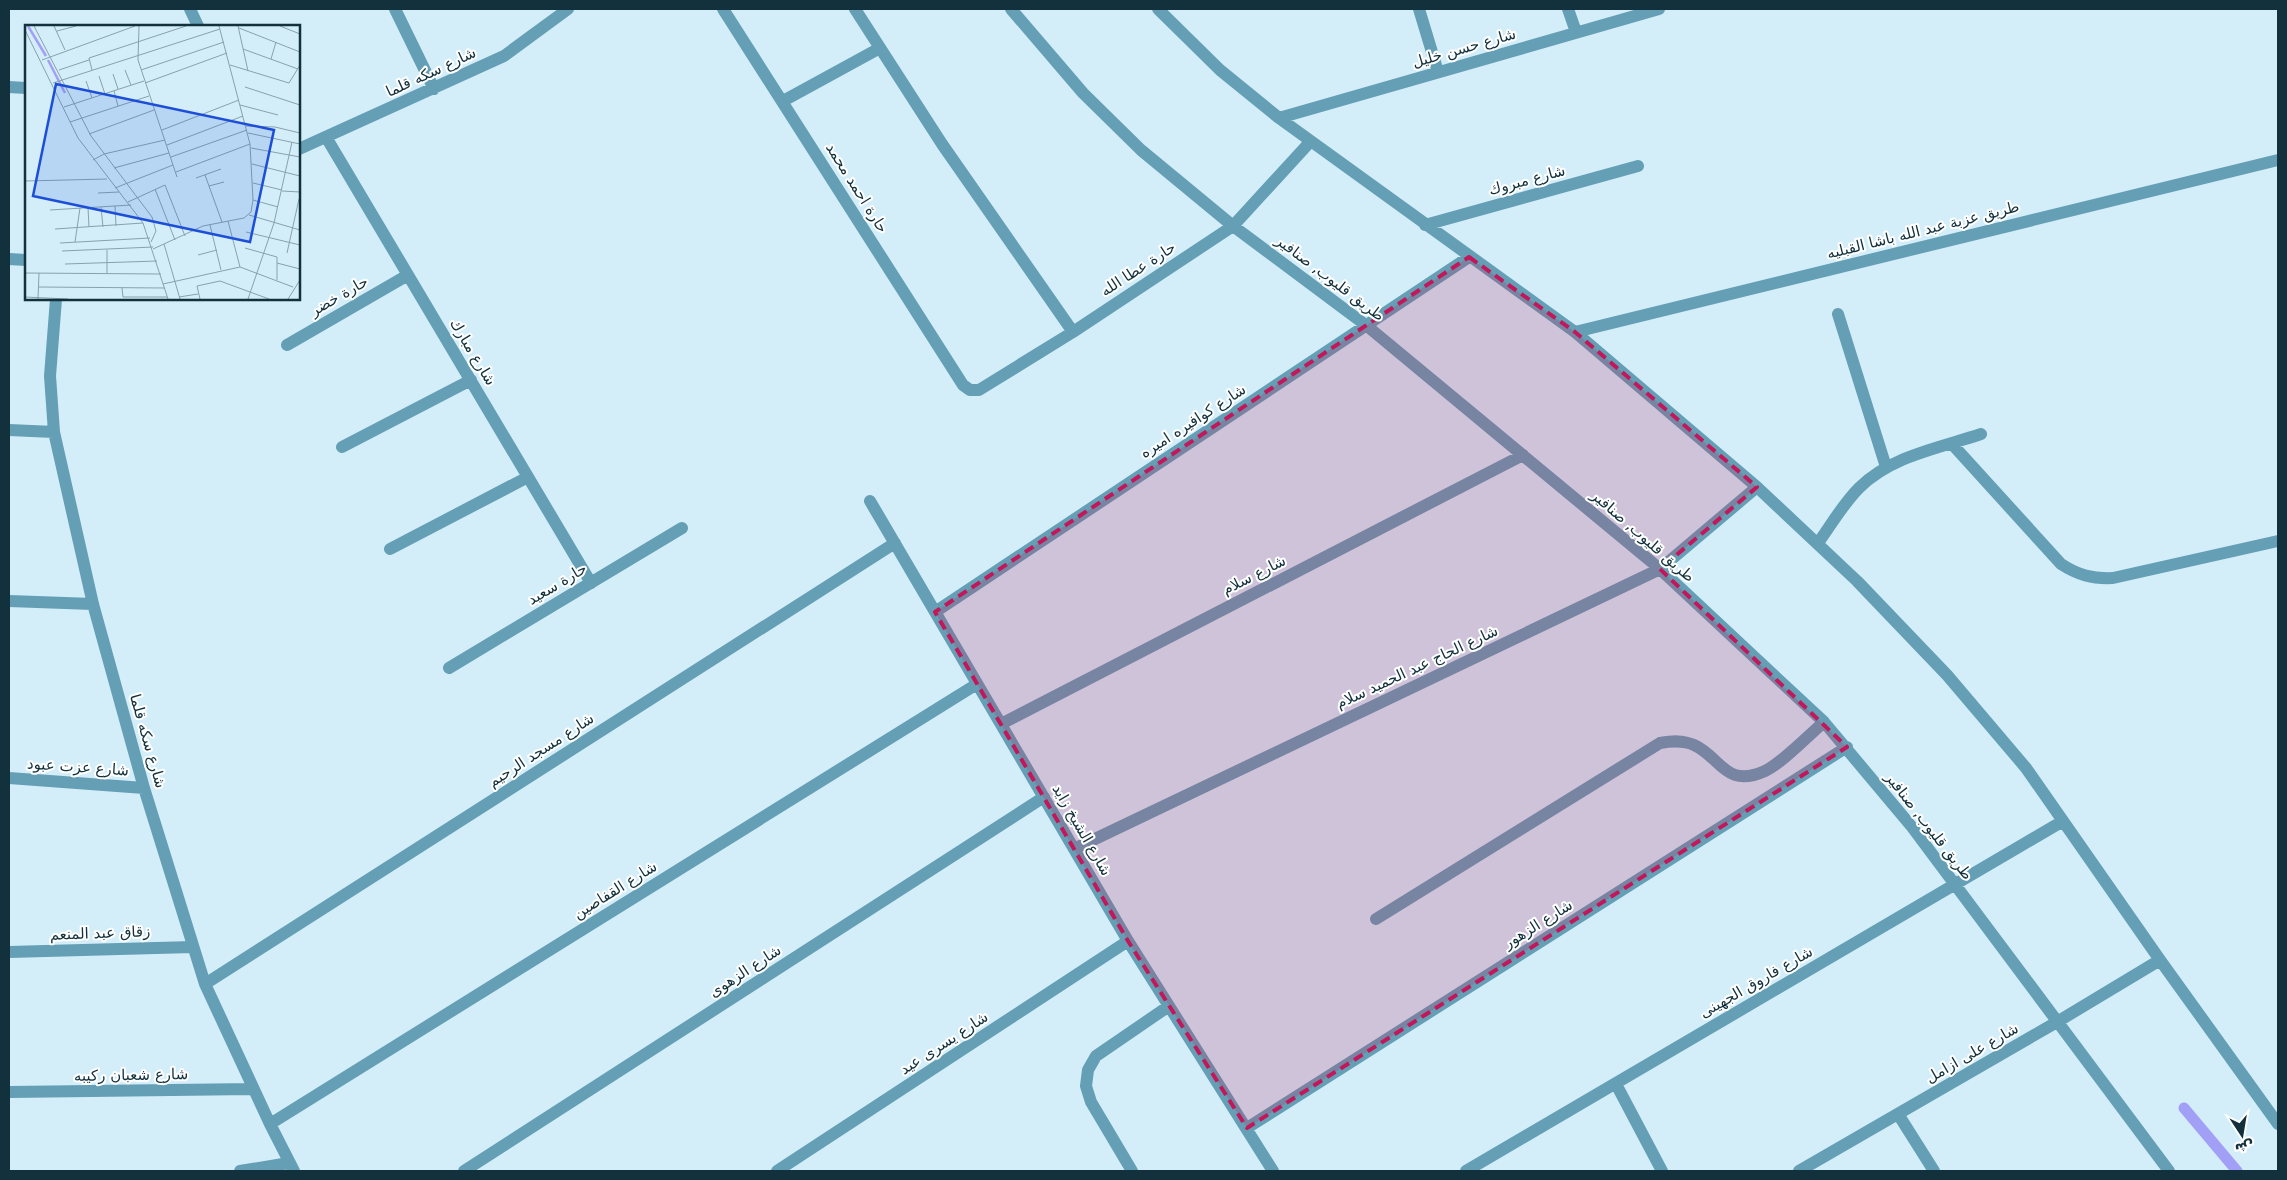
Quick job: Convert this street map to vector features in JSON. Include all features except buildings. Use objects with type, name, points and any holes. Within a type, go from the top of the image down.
[{"type":"street","points":[[190,9],[198,25]]},
{"type":"street","points":[[395,9],[434,89]]},
{"type":"street","name":"شارع سكه قلما","points":[[300,149],[504,56],[568,9]]},
{"type":"street","name":"حارة احمد محمد","points":[[723,9],[963,385]]},
{"type":"street","points":[[855,9],[942,144],[1073,332]]},
{"type":"street","name":"طريق قليوب, صنافير","points":[[1011,9],[1083,93],[1128,137],[1234,226],[1367,326],[1660,569],[1824,722],[1847,747],[1912,827],[2169,1171]]},
{"type":"street","points":[[1158,9],[1220,70],[1279,118],[1575,332],[1757,487],[1857,581],[1947,675],[2026,768],[2160,960],[2278,1124]]},
{"type":"street","points":[[1420,9],[1438,72]]},
{"type":"street","points":[[1568,9],[1576,32]]},
{"type":"street","name":"شارع حسن خليل","points":[[1279,118],[1659,9]]},
{"type":"street","points":[[783,101],[880,48]]},
{"type":"street","points":[[9,87],[25,88]]},
{"type":"street","name":"شارع مبارك","points":[[326,137],[591,583]]},
{"type":"street","name":"حارة عطا الله","points":[[963,385],[970,390],[979,390],[1073,332],[1234,226],[1310,142]]},
{"type":"street","name":"طريق عزبة عبد الله باشا القبليه","points":[[1575,332],[2278,160]]},
{"type":"street","name":"شارع مبروك","points":[[1425,225],[1638,166]]},
{"type":"street","name":"شارع كوافيره اميره","points":[[935,612],[1469,257]]},
{"type":"street","points":[[9,258],[25,260]]},
{"type":"street","name":"حارة خضر","points":[[287,345],[408,275]]},
{"type":"street","name":"شارع سكه قلما","points":[[56,300],[50,376],[54,432],[93,604],[144,788],[205,984],[253,1089],[292,1167]]},
{"type":"street","points":[[1838,314],[1886,467]]},
{"type":"street","points":[[342,447],[471,380]]},
{"type":"street","points":[[9,430],[54,432]]},
{"type":"street","points":[[1818,544],[1858,489],[1886,467],[1901,460],[1981,434]]},
{"type":"street","points":[[1952,444],[2061,564],[2076,574],[2094,578],[2113,578],[2278,541]]},
{"type":"street","name":"شارع سلام","points":[[1001,724],[1523,455]]},
{"type":"street","points":[[390,549],[528,477]]},
{"type":"street","name":"شارع الحاج عبد الحميد سلام","points":[[1074,849],[1660,569],[1757,487]]},
{"type":"street","name":"شارع الشيخ زايد","points":[[870,501],[1128,941],[1273,1171]]},
{"type":"street","name":"حارة سعيد","points":[[449,668],[682,528]]},
{"type":"street","name":"شارع مسجد الرحيم","points":[[205,984],[895,543]]},
{"type":"street","points":[[9,602],[93,604]]},
{"type":"street","name":"شارع القفاصين","points":[[270,1124],[977,684]]},
{"type":"street","points":[[1376,919],[1660,743],[1684,741],[1697,746],[1725,771],[1738,776],[1752,775],[1766,771],[1777,763],[1824,722]]},
{"type":"street","name":"شارع الزهور","points":[[1247,1128],[1847,747]]},
{"type":"street","name":"شارع عزت عبود","points":[[9,778],[144,788]]},
{"type":"street","name":"شارع الزهوى","points":[[464,1171],[1044,797]]},
{"type":"street","name":"شارع فاروق الجهينى","points":[[1466,1171],[2063,821]]},
{"type":"street","name":"شارع يسرى عيد","points":[[777,1171],[1128,941]]},
{"type":"street","name":"زقاق عبد المنعم","points":[[9,952],[193,947]]},
{"type":"street","name":"شارع على ازامل","points":[[1799,1171],[2057,1022],[2160,960]]},
{"type":"street","points":[[1132,1171],[1090,1102],[1086,1086],[1088,1070],[1096,1056],[1170,1006]]},
{"type":"street","points":[[1616,1084],[1662,1171]]},
{"type":"street","name":"شارع شعبان ركيبه","points":[[9,1092],[253,1089]]},
{"type":"street","points":[[1898,1114],[1934,1171]]},
{"type":"street","points":[[240,1171],[292,1167]]},
{"type":"highlighted area","points":[[1469,257],[1575,332],[1757,487],[1660,569],[1847,747],[1247,1128],[1128,941],[935,612]]},
{"type":"waterway","points":[[2184,1108],[2237,1171]]}]
